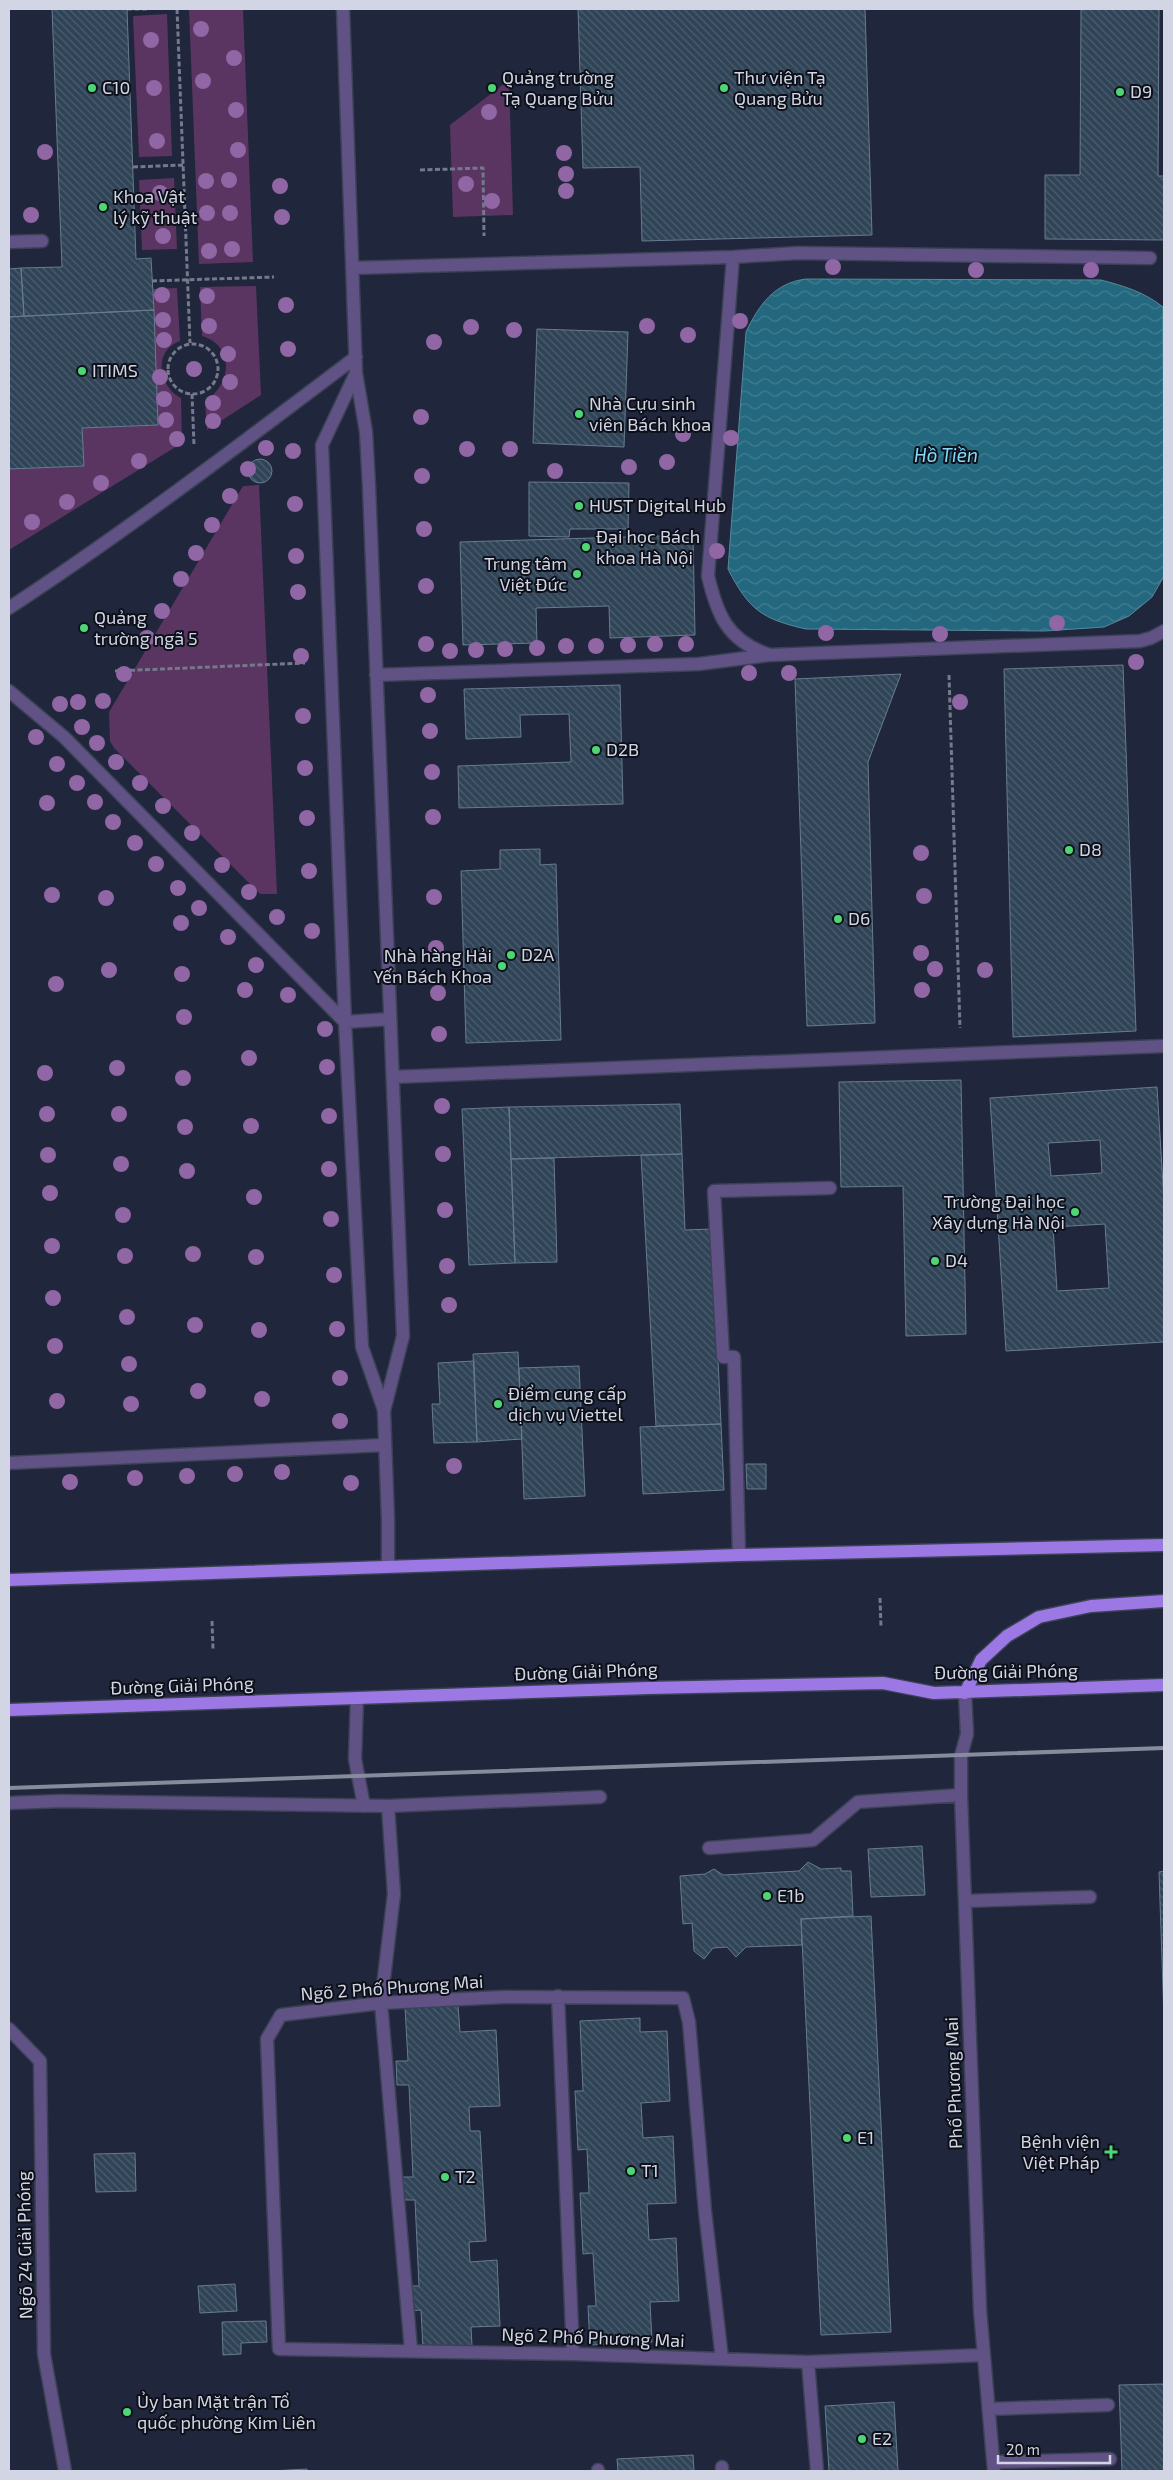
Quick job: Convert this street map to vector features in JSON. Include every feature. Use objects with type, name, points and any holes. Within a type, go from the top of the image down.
[{"type":"main road","points":[[9,1580],[738,1555],[1164,1546]]},
{"type":"main road","points":[[965,1693],[981,1660],[1007,1636],[1039,1617],[1091,1606],[1164,1601]]},
{"type":"main road","name":"Đường Giải Phóng","points":[[9,1710],[638,1688],[883,1683],[934,1693],[965,1693],[1164,1685]]},
{"type":"street","points":[[343,9],[356,373],[366,432],[403,1336],[384,1411],[388,1566]]},
{"type":"street","points":[[9,242],[42,240]]},
{"type":"street","points":[[352,268],[733,257],[798,253],[1150,258]]},
{"type":"street","points":[[733,257],[708,576],[720,613],[736,639],[752,649],[769,655]]},
{"type":"street","points":[[9,608],[57,577],[356,357]]},
{"type":"street","points":[[356,373],[322,445],[345,1022],[362,1347],[384,1411]]},
{"type":"street","points":[[376,675],[699,664],[769,655],[1140,640],[1151,638],[1164,631]]},
{"type":"street","points":[[9,691],[64,737],[345,1022],[390,1019]]},
{"type":"street","points":[[393,1077],[1164,1046]]},
{"type":"street","points":[[738,1555],[734,1357],[722,1357],[714,1191],[830,1188]]},
{"type":"street","points":[[9,1463],[384,1445]]},
{"type":"street","name":"Phố Phương Mai","points":[[965,1693],[967,1734],[961,1756],[965,1901],[983,2355],[990,2409],[994,2467]]},
{"type":"street","points":[[357,1698],[355,1759],[364,1806]]},
{"type":"street","points":[[710,1848],[814,1840],[858,1802],[961,1794]]},
{"type":"street","points":[[9,1803],[62,1800],[388,1806],[600,1797]]},
{"type":"street","points":[[388,1806],[394,1894],[381,2003],[411,2350]]},
{"type":"street","points":[[965,1901],[1090,1897]]},
{"type":"street","points":[[558,1996],[573,2354]]},
{"type":"street","name":"Ngõ 2 Phố Phương Mai","points":[[722,2359],[705,2211],[689,2022],[683,1998],[558,1996],[381,2003],[281,2014],[267,2039],[278,2349],[411,2350],[808,2362],[983,2355]]},
{"type":"street","name":"Ngõ 24 Giải Phóng","points":[[9,2029],[40,2061],[44,2354],[64,2471]]},
{"type":"street","points":[[808,2362],[817,2471]]},
{"type":"street","points":[[990,2409],[1108,2405]]},
{"type":"street","points":[[994,2467],[1110,2458]]},
{"type":"path","points":[[126,10],[150,9]]},
{"type":"path","points":[[176,9],[190,343]]},
{"type":"path","points":[[133,167],[183,165]]},
{"type":"path","points":[[420,170],[482,168],[484,236]]},
{"type":"path","points":[[152,281],[274,276]]},
{"type":"path","points":[[190,343],[198,344],[212,352],[218,368],[214,383],[200,393],[192,394],[184,392],[171,382],[168,366],[175,350],[190,343]]},
{"type":"path","points":[[192,394],[195,449]]},
{"type":"path","points":[[948,648],[961,1054]]},
{"type":"path","points":[[115,671],[331,662]]},
{"type":"path","points":[[880,1598],[881,1627]]},
{"type":"path","points":[[212,1621],[213,1649]]},
{"type":"shaded area","points":[[189,9],[243,9],[253,262],[199,264]]},
{"type":"shaded area","points":[[167,14],[172,156],[139,157],[133,16]]},
{"type":"shaded area","points":[[509,80],[513,215],[453,217],[450,125]]},
{"type":"shaded area","points":[[174,178],[177,249],[142,250],[139,180]]},
{"type":"shaded area","points":[[256,286],[261,395],[207,430],[205,401],[221,385],[225,376],[226,366],[225,356],[220,348],[213,341],[202,336],[200,287]]},
{"type":"shaded area","points":[[177,288],[180,341],[171,346],[165,353],[162,369],[168,386],[173,393],[181,398],[182,443],[9,550],[9,469],[83,466],[82,428],[158,425],[152,289]]},
{"type":"shaded area","points":[[259,485],[277,894],[260,894],[114,748],[110,741],[109,712],[243,486]]},
{"type":"water","name":"Hồ Tiền","points":[[806,279],[1101,280],[1134,290],[1149,297],[1163,307],[1164,576],[1152,597],[1129,616],[1104,627],[1045,631],[806,629],[778,621],[758,611],[743,594],[728,569],[746,332],[762,304],[776,290],[795,281]]},
{"type":"building","name":"C10","points":[[52,9],[127,9],[136,259],[151,258],[154,310],[24,316],[21,268],[62,267]]},
{"type":"building","name":"Thư viện Tạ Quang Bửu","points":[[578,9],[865,9],[872,235],[642,241],[640,167],[583,168]]},
{"type":"building","name":"D9","points":[[1081,9],[1159,9],[1158,176],[1164,176],[1164,240],[1045,239],[1045,175],[1080,175]]},
{"type":"building","points":[[21,268],[24,316],[9,317],[9,269]]},
{"type":"building","name":"ITIMS","points":[[154,310],[158,425],[82,428],[84,466],[9,469],[9,317]]},
{"type":"building","name":"Nhà Cựu sinh viên Bách khoa","points":[[537,329],[628,332],[624,447],[533,443]]},
{"type":"building","points":[[260,459],[265,460],[271,466],[271,476],[265,482],[260,483],[255,482],[249,476],[248,471],[249,466],[255,460]]},
{"type":"building","name":"HUST Digital Hub","points":[[529,482],[629,483],[628,529],[570,529],[569,537],[529,536]]},
{"type":"building","name":"Trung tâm Việt Đức","points":[[693,535],[695,635],[610,638],[609,606],[536,608],[537,643],[463,645],[460,542]]},
{"type":"building","name":"D8","points":[[1123,665],[1136,1031],[1013,1037],[1004,669]]},
{"type":"building","name":"D6","points":[[901,674],[868,762],[875,1023],[807,1026],[795,679]]},
{"type":"building","name":"D2B","points":[[620,685],[623,804],[459,808],[458,766],[571,762],[569,714],[520,715],[521,737],[466,739],[464,689]]},
{"type":"building","name":"D2A","points":[[540,849],[540,865],[556,864],[561,1040],[466,1043],[461,871],[500,869],[500,850]]},
{"type":"building","name":"D4","points":[[961,1080],[966,1334],[906,1336],[903,1186],[841,1187],[839,1082]]},
{"type":"building","name":"Trường Đại học Xây dựng Hà Nội","points":[[1157,1087],[1164,1201],[1164,1342],[1006,1351],[990,1098]],"holes":[[[1100,1140],[1102,1173],[1051,1176],[1048,1143]],[[1105,1224],[1109,1288],[1057,1291],[1053,1227]]]},
{"type":"building","points":[[680,1104],[682,1154],[511,1159],[509,1107]]},
{"type":"building","points":[[509,1107],[515,1263],[469,1265],[462,1109]]},
{"type":"building","points":[[682,1154],[685,1230],[712,1229],[721,1424],[656,1426],[641,1155]]},
{"type":"building","points":[[554,1158],[557,1262],[515,1263],[511,1159]]},
{"type":"building","name":"Điểm cung cấp dịch vụ Viettel","points":[[518,1352],[522,1439],[477,1442],[473,1354]]},
{"type":"building","points":[[474,1361],[477,1442],[434,1443],[432,1404],[440,1404],[438,1363]]},
{"type":"building","points":[[579,1366],[585,1496],[524,1499],[519,1368]]},
{"type":"building","points":[[721,1424],[724,1490],[643,1494],[640,1427]]},
{"type":"building","points":[[746,1464],[766,1464],[766,1489],[747,1489]]},
{"type":"building","points":[[922,1846],[925,1895],[871,1897],[868,1849]]},
{"type":"building","name":"E1b","points":[[808,1862],[821,1869],[841,1868],[841,1871],[851,1871],[853,1916],[801,1919],[802,1945],[746,1947],[736,1957],[727,1947],[713,1948],[704,1959],[694,1951],[692,1923],[683,1924],[680,1876],[705,1874],[714,1869],[723,1875],[799,1871]]},
{"type":"building","points":[[1164,1871],[1164,2019],[1159,1872]]},
{"type":"building","name":"E1","points":[[871,1916],[891,2332],[821,2335],[801,1919]]},
{"type":"building","name":"T2","points":[[458,2005],[460,2032],[496,2030],[500,2106],[469,2107],[470,2131],[480,2131],[486,2241],[469,2242],[470,2262],[497,2260],[500,2326],[471,2327],[472,2346],[423,2349],[421,2310],[408,2311],[407,2286],[419,2286],[415,2200],[403,2200],[402,2177],[413,2177],[409,2085],[397,2085],[396,2061],[408,2061],[405,2007]]},
{"type":"building","name":"T1","points":[[640,2018],[640,2032],[667,2031],[670,2101],[641,2103],[643,2138],[673,2136],[676,2203],[647,2204],[649,2240],[676,2238],[679,2301],[650,2302],[652,2342],[590,2345],[588,2306],[596,2306],[593,2253],[583,2254],[580,2193],[589,2193],[587,2149],[578,2150],[575,2091],[583,2091],[580,2021]]},
{"type":"building","points":[[135,2153],[136,2191],[96,2192],[94,2154]]},
{"type":"building","points":[[235,2284],[237,2311],[200,2313],[198,2286]]},
{"type":"building","points":[[266,2321],[267,2342],[241,2343],[241,2354],[223,2355],[222,2322]]},
{"type":"building","points":[[1164,2384],[1164,2471],[1122,2471],[1119,2385]]},
{"type":"building","name":"E2","points":[[894,2402],[898,2471],[829,2471],[825,2406]]},
{"type":"building","points":[[693,2455],[694,2471],[618,2471],[617,2459]]},
{"type":"building","points":[[307,2469],[307,2471],[270,2471]]},
{"type":"railway","points":[[9,1788],[1164,1748]]},
{"type":"place","name":"C10","points":[[92,88]]},
{"type":"place","name":"Quảng trường Tạ Quang Bửu","points":[[492,88]]},
{"type":"place","name":"Thư viện Tạ Quang Bửu","points":[[724,88]]},
{"type":"place","name":"D9","points":[[1120,92]]},
{"type":"place","name":"Khoa Vật lý kỹ thuật","points":[[103,207]]},
{"type":"place","name":"ITIMS","points":[[82,371]]},
{"type":"place","name":"Nhà Cựu sinh viên Bách khoa","points":[[579,414]]},
{"type":"place","name":"HUST Digital Hub","points":[[579,506]]},
{"type":"place","name":"Đại học Bách khoa Hà Nội","points":[[586,547]]},
{"type":"place","name":"Trung tâm Việt Đức","points":[[577,574]]},
{"type":"place","name":"Quảng trường ngã 5","points":[[84,628]]},
{"type":"place","name":"D2B","points":[[596,750]]},
{"type":"place","name":"D8","points":[[1069,850]]},
{"type":"place","name":"D6","points":[[838,919]]},
{"type":"place","name":"D2A","points":[[511,955]]},
{"type":"place","name":"Nhà hàng Hải Yến Bách Khoa","points":[[502,966]]},
{"type":"place","name":"Trường Đại học Xây dựng Hà Nội","points":[[1075,1212]]},
{"type":"place","name":"D4","points":[[935,1261]]},
{"type":"place","name":"Điểm cung cấp dịch vụ Viettel","points":[[498,1404]]},
{"type":"place","name":"E1b","points":[[767,1896]]},
{"type":"place","name":"E1","points":[[847,2138]]},
{"type":"place","name":"Bệnh viện Việt Pháp","points":[[1111,2152]]},
{"type":"place","name":"T1","points":[[631,2171]]},
{"type":"place","name":"T2","points":[[445,2177]]},
{"type":"place","name":"Ủy ban Mặt trận Tổ quốc phường Kim Liên","points":[[127,2412]]},
{"type":"place","name":"E2","points":[[862,2439]]}]
